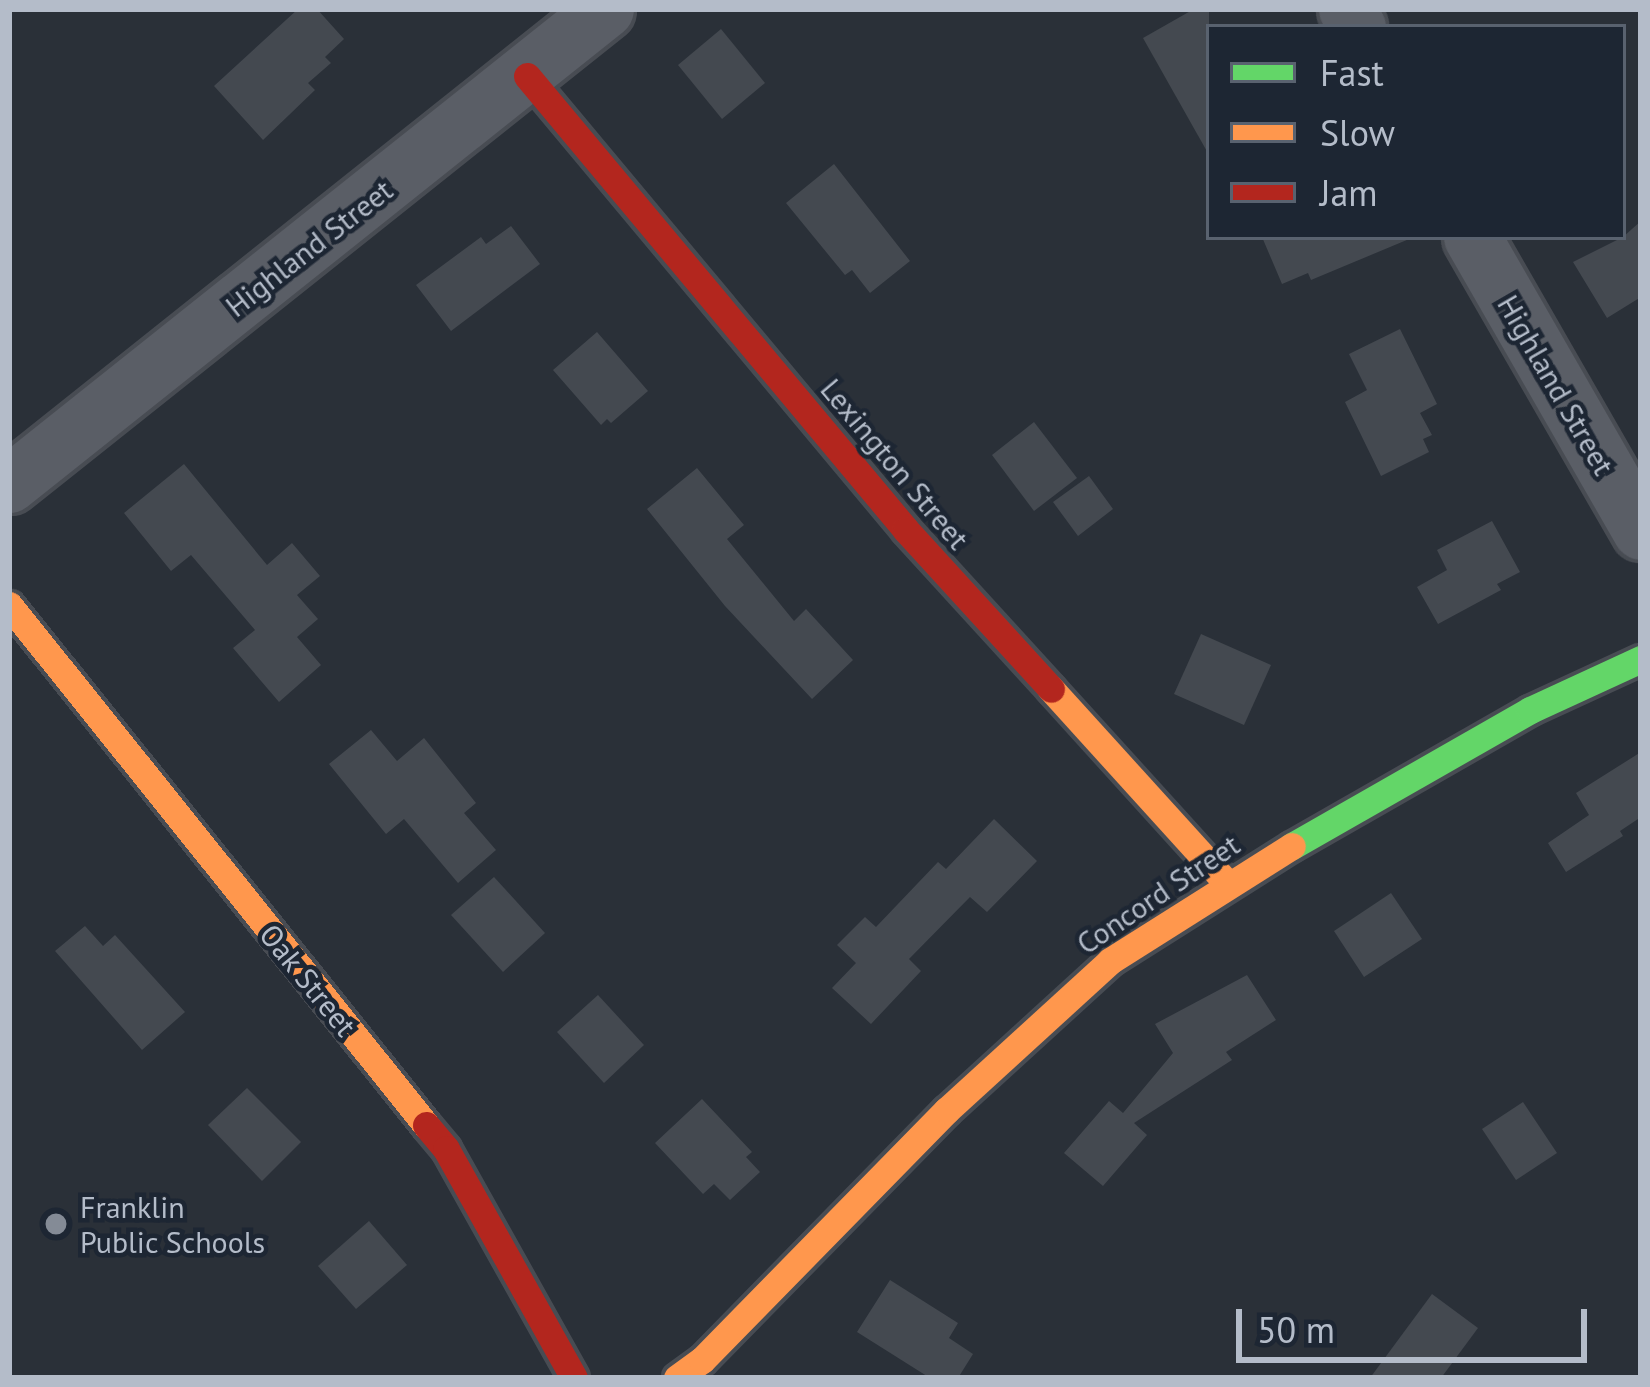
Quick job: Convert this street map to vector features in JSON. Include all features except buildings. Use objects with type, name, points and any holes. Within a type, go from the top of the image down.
[{"type":"street","name":"Highland Street","points":[[9,484],[527,76],[605,9]]},
{"type":"street","name":"Lexington Street","points":[[527,76],[906,530],[1227,883]]},
{"type":"street","name":"Highland Street","points":[[1474,240],[1641,531]]},
{"type":"street","name":"Oak Street","points":[[9,605],[446,1149],[574,1378]]},
{"type":"street","name":"Concord Street","points":[[702,1372],[1012,1050],[1110,961],[1227,883],[1530,710],[1641,659]]},
{"type":"traffic: fast","points":[[1292,846],[1530,710],[1641,659]]},
{"type":"traffic: slow","points":[[9,605],[426,1125]]},
{"type":"traffic: slow","points":[[1051,689],[1227,883]]},
{"type":"traffic: slow","points":[[677,1378],[702,1360],[947,1110],[1110,961],[1292,846]]},
{"type":"traffic: jam","points":[[527,76],[906,530],[1051,689]]},
{"type":"traffic: jam","points":[[426,1125],[446,1149],[574,1378]]},
{"type":"place","name":"Franklin Public Schools","points":[[56,1224]]}]
